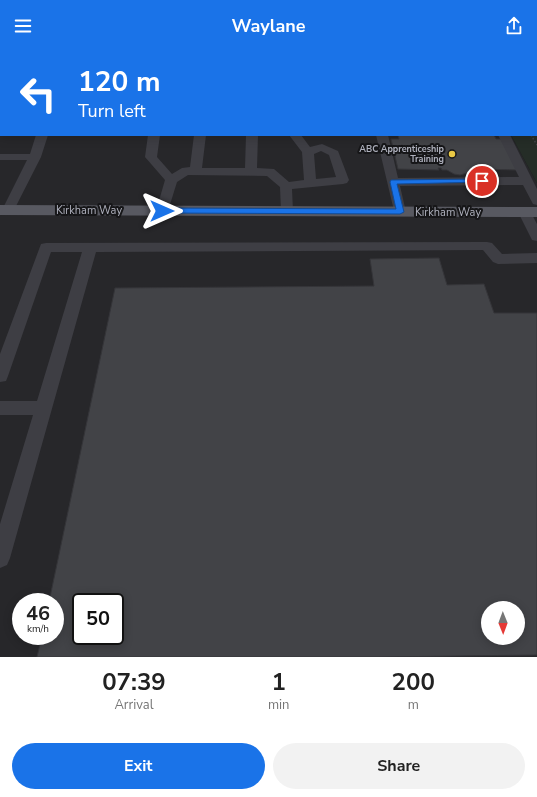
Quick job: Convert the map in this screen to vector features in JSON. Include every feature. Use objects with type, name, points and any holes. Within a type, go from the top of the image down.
[{"type":"main road","name":"Kirkham Way","points":[[4,210],[531,212]]},
{"type":"main road","points":[[0,227],[4,210]]},
{"type":"lane","points":[[4,210],[35,157],[42,136]]},
{"type":"lane","points":[[154,136],[151,157],[171,180]]},
{"type":"lane","points":[[196,172],[200,136]]},
{"type":"lane","points":[[251,172],[252,136]]},
{"type":"lane","points":[[296,136],[308,152],[310,183]]},
{"type":"lane","points":[[382,136],[400,212]]},
{"type":"lane","points":[[504,136],[537,201]]},
{"type":"lane","points":[[286,186],[343,180],[334,153],[322,147],[308,152]]},
{"type":"lane","points":[[0,157],[35,157]]},
{"type":"lane","points":[[162,211],[171,180],[186,171],[270,172],[286,186],[288,211]]},
{"type":"lane","points":[[393,182],[527,181]]},
{"type":"lane","points":[[531,212],[537,237]]},
{"type":"lane","points":[[0,376],[46,247],[487,246],[498,258],[537,258]]},
{"type":"lane","points":[[0,558],[90,248]]},
{"type":"lane","points":[[0,408],[43,408]]},
{"type":"path","points":[[531,136],[537,146]]},
{"type":"shaded area","points":[[0,136],[512,136],[537,183],[537,657],[0,657]]},
{"type":"shaded area","points":[[512,136],[537,136],[537,183]]},
{"type":"building","name":"ABC Apprenticeship Training","points":[[398,136],[494,136],[496,139],[504,139],[518,170],[472,168],[472,170],[467,173],[460,175],[454,174],[447,170],[442,170],[441,168],[438,168],[439,170],[398,169],[391,139],[399,139]]},
{"type":"building","points":[[439,258],[447,285],[484,284],[494,313],[537,313],[537,655],[379,657],[37,657],[40,645],[64,645],[64,593],[51,593],[115,288],[374,286],[370,259]]},
{"type":"place","name":"ABC Apprenticeship Training","points":[[452,154]]},
{"type":"route","points":[[162,211],[400,212],[393,182],[482,181]]}]
